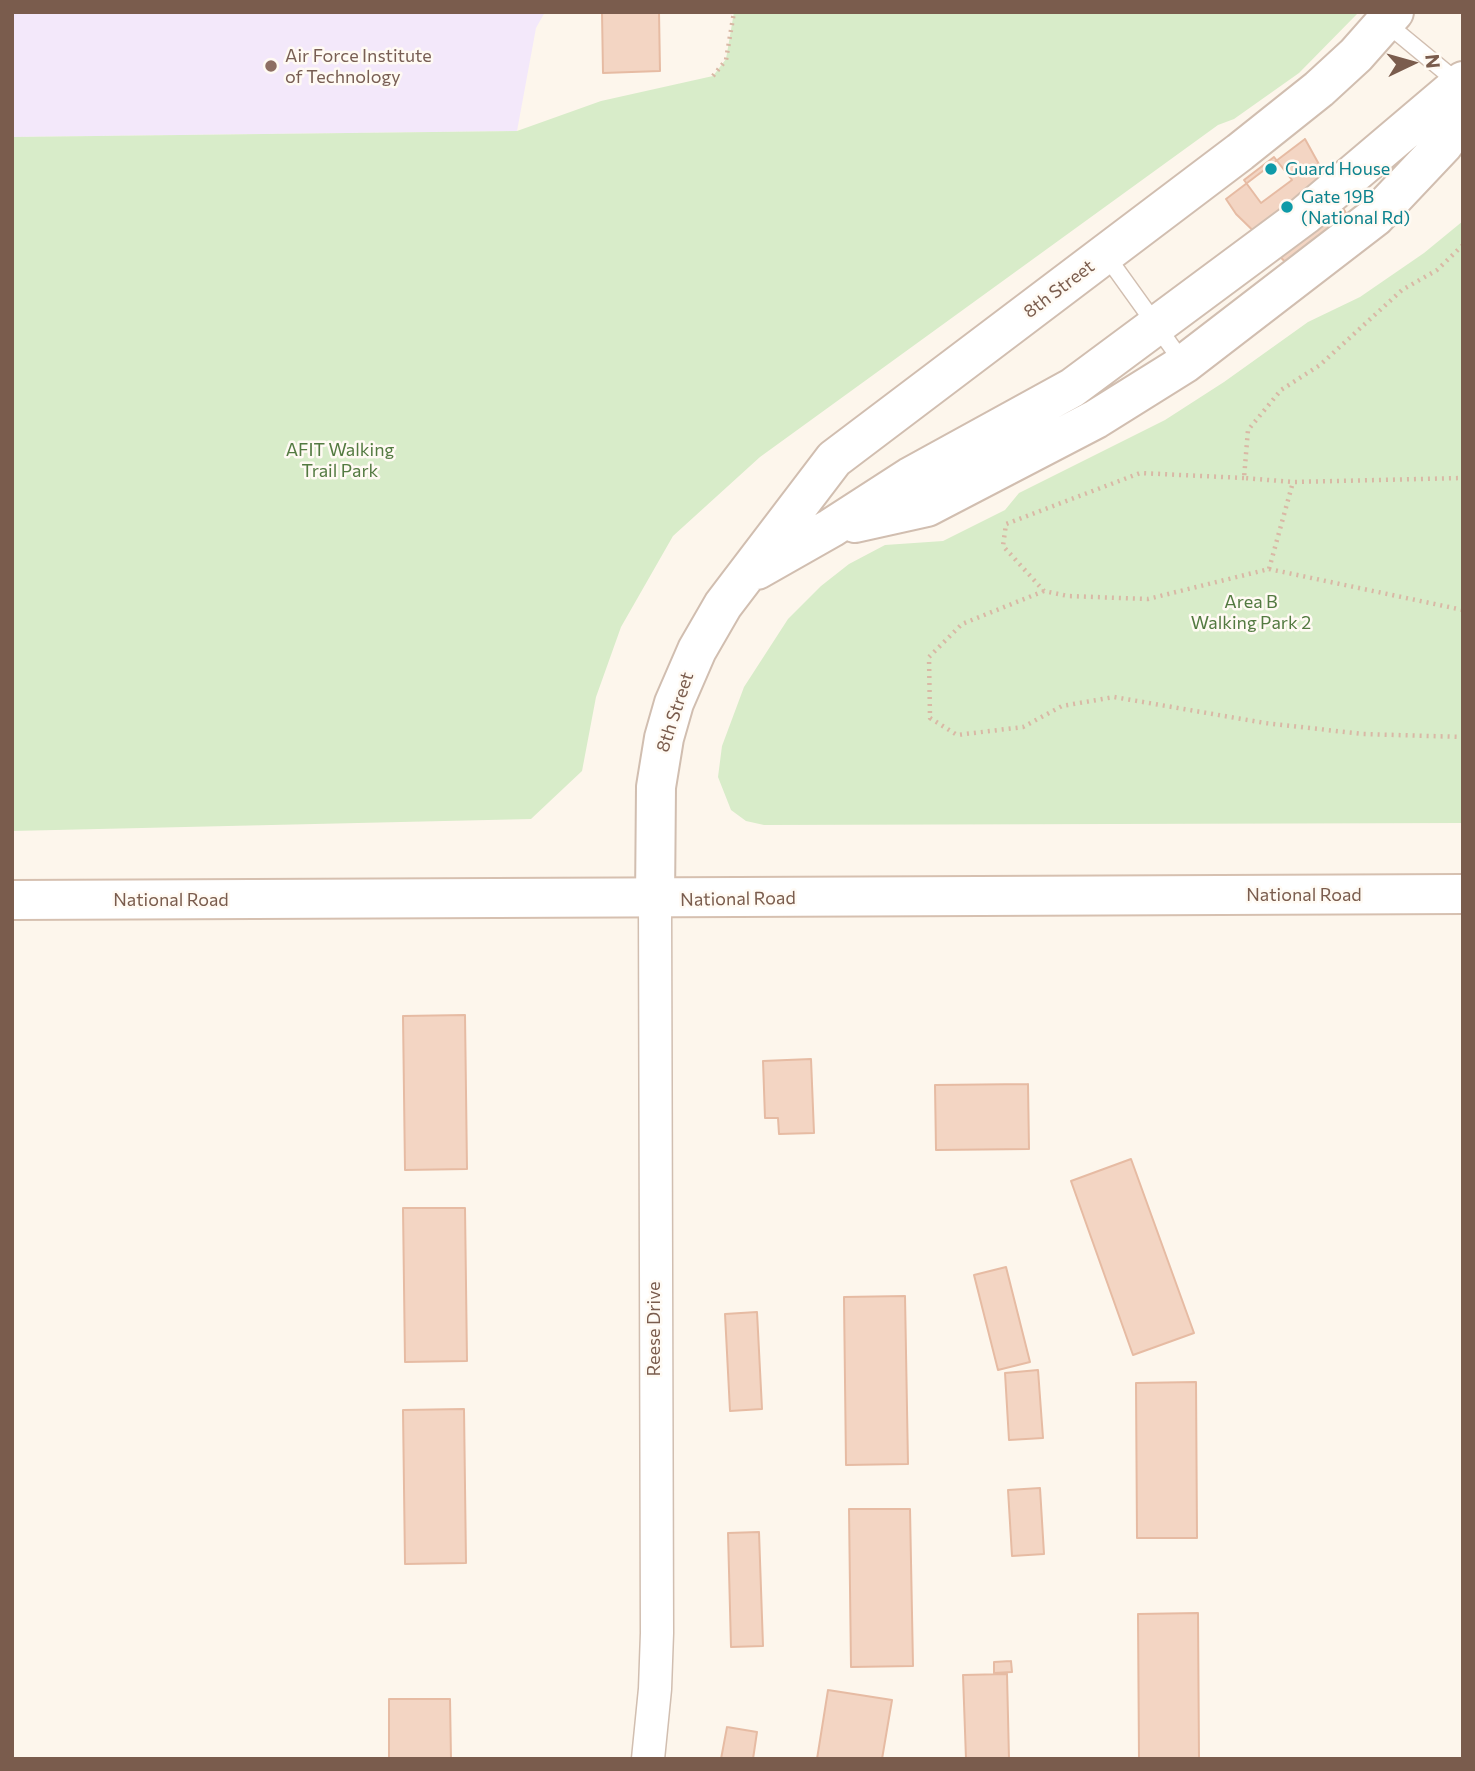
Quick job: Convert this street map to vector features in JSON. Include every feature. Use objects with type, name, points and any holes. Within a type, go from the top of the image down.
[{"type":"street","name":"8th Street","points":[[655,900],[656,787],[664,738],[697,650],[740,580],[834,459],[1319,89],[1390,18]]},
{"type":"street","points":[[831,528],[927,507],[1096,419],[1164,337],[1461,83]]},
{"type":"street","points":[[831,528],[908,458],[1060,374],[1164,337]]},
{"type":"street","name":"8th Street","points":[[740,580],[831,528]]},
{"type":"street","name":"National Road","points":[[12,900],[655,900],[1463,894]]},
{"type":"street","name":"Reese Drive","points":[[648,1759],[657,1633],[653,1284],[655,900]]},
{"type":"lane","points":[[1390,18],[1461,83]]},
{"type":"lane","points":[[1105,254],[1164,337]]},
{"type":"path","points":[[713,76],[726,60],[734,12]]},
{"type":"path","points":[[1244,478],[1248,430],[1281,390],[1320,365],[1402,290],[1437,270],[1463,245]]},
{"type":"path","points":[[1044,591],[1003,547],[1006,524],[1140,474],[1293,482],[1463,478]]},
{"type":"path","points":[[1269,569],[1293,482]]},
{"type":"path","points":[[1463,610],[1269,569],[1149,598],[1068,596],[1044,591],[962,624],[929,657],[930,718],[957,735],[1023,727],[1062,706],[1114,697],[1265,723],[1363,734],[1463,737]]},
{"type":"shaded area","name":"Air Force Institute of Technology","points":[[12,12],[545,12],[536,28],[517,131],[12,137]]},
{"type":"green space","name":"AFIT Walking Trail Park","points":[[734,12],[1359,12],[1299,73],[1234,119],[1218,125],[760,457],[673,536],[621,627],[596,697],[582,771],[531,819],[12,831],[12,137],[517,131],[601,101],[713,76],[726,59]]},
{"type":"green space","name":"Area B Walking Park 2","points":[[1463,221],[1463,823],[764,825],[746,821],[731,810],[718,777],[722,746],[744,687],[788,619],[821,586],[849,564],[885,545],[943,541],[1005,510],[1019,493],[1165,420],[1308,322],[1360,297],[1424,253]]},
{"type":"building","points":[[602,12],[659,12],[660,71],[603,73]]},
{"type":"building","name":"Gate 19B (National Rd)","points":[[1305,139],[1363,244],[1309,285],[1236,214],[1226,199]]},
{"type":"building","name":"Guard House","points":[[1274,157],[1292,180],[1261,203],[1244,180]]},
{"type":"building","points":[[465,1015],[467,1169],[405,1170],[403,1016]]},
{"type":"building","points":[[811,1059],[814,1133],[779,1134],[778,1118],[765,1118],[763,1061]]},
{"type":"building","points":[[1028,1084],[1029,1149],[936,1150],[935,1085]]},
{"type":"building","points":[[1131,1159],[1194,1333],[1133,1355],[1071,1181]]},
{"type":"building","points":[[403,1208],[465,1208],[467,1361],[405,1362]]},
{"type":"building","points":[[1006,1267],[1030,1362],[998,1370],[974,1275]]},
{"type":"building","points":[[905,1296],[908,1464],[846,1465],[844,1297]]},
{"type":"building","points":[[757,1312],[762,1409],[730,1411],[725,1314]]},
{"type":"building","points":[[1038,1370],[1043,1438],[1009,1440],[1005,1373]]},
{"type":"building","points":[[1196,1382],[1197,1538],[1137,1538],[1136,1383]]},
{"type":"building","points":[[464,1409],[466,1563],[405,1564],[403,1410]]},
{"type":"building","points":[[1040,1488],[1044,1554],[1012,1556],[1008,1490]]},
{"type":"building","points":[[849,1509],[910,1509],[913,1666],[851,1667]]},
{"type":"building","points":[[759,1532],[763,1646],[731,1647],[728,1533]]},
{"type":"building","points":[[1198,1613],[1199,1759],[1139,1759],[1138,1614]]},
{"type":"building","points":[[1011,1661],[1012,1672],[994,1673],[994,1662]]},
{"type":"building","points":[[1007,1674],[1009,1759],[966,1759],[963,1675]]},
{"type":"building","points":[[828,1690],[892,1700],[882,1759],[817,1759]]},
{"type":"building","points":[[389,1699],[450,1699],[451,1759],[389,1759]]},
{"type":"building","points":[[727,1727],[757,1732],[753,1759],[721,1759]]},
{"type":"place","name":"Air Force Institute of Technology","points":[[271,66]]},
{"type":"place","name":"Guard House","points":[[1271,169]]},
{"type":"place","name":"Gate 19B (National Rd)","points":[[1287,207]]}]
